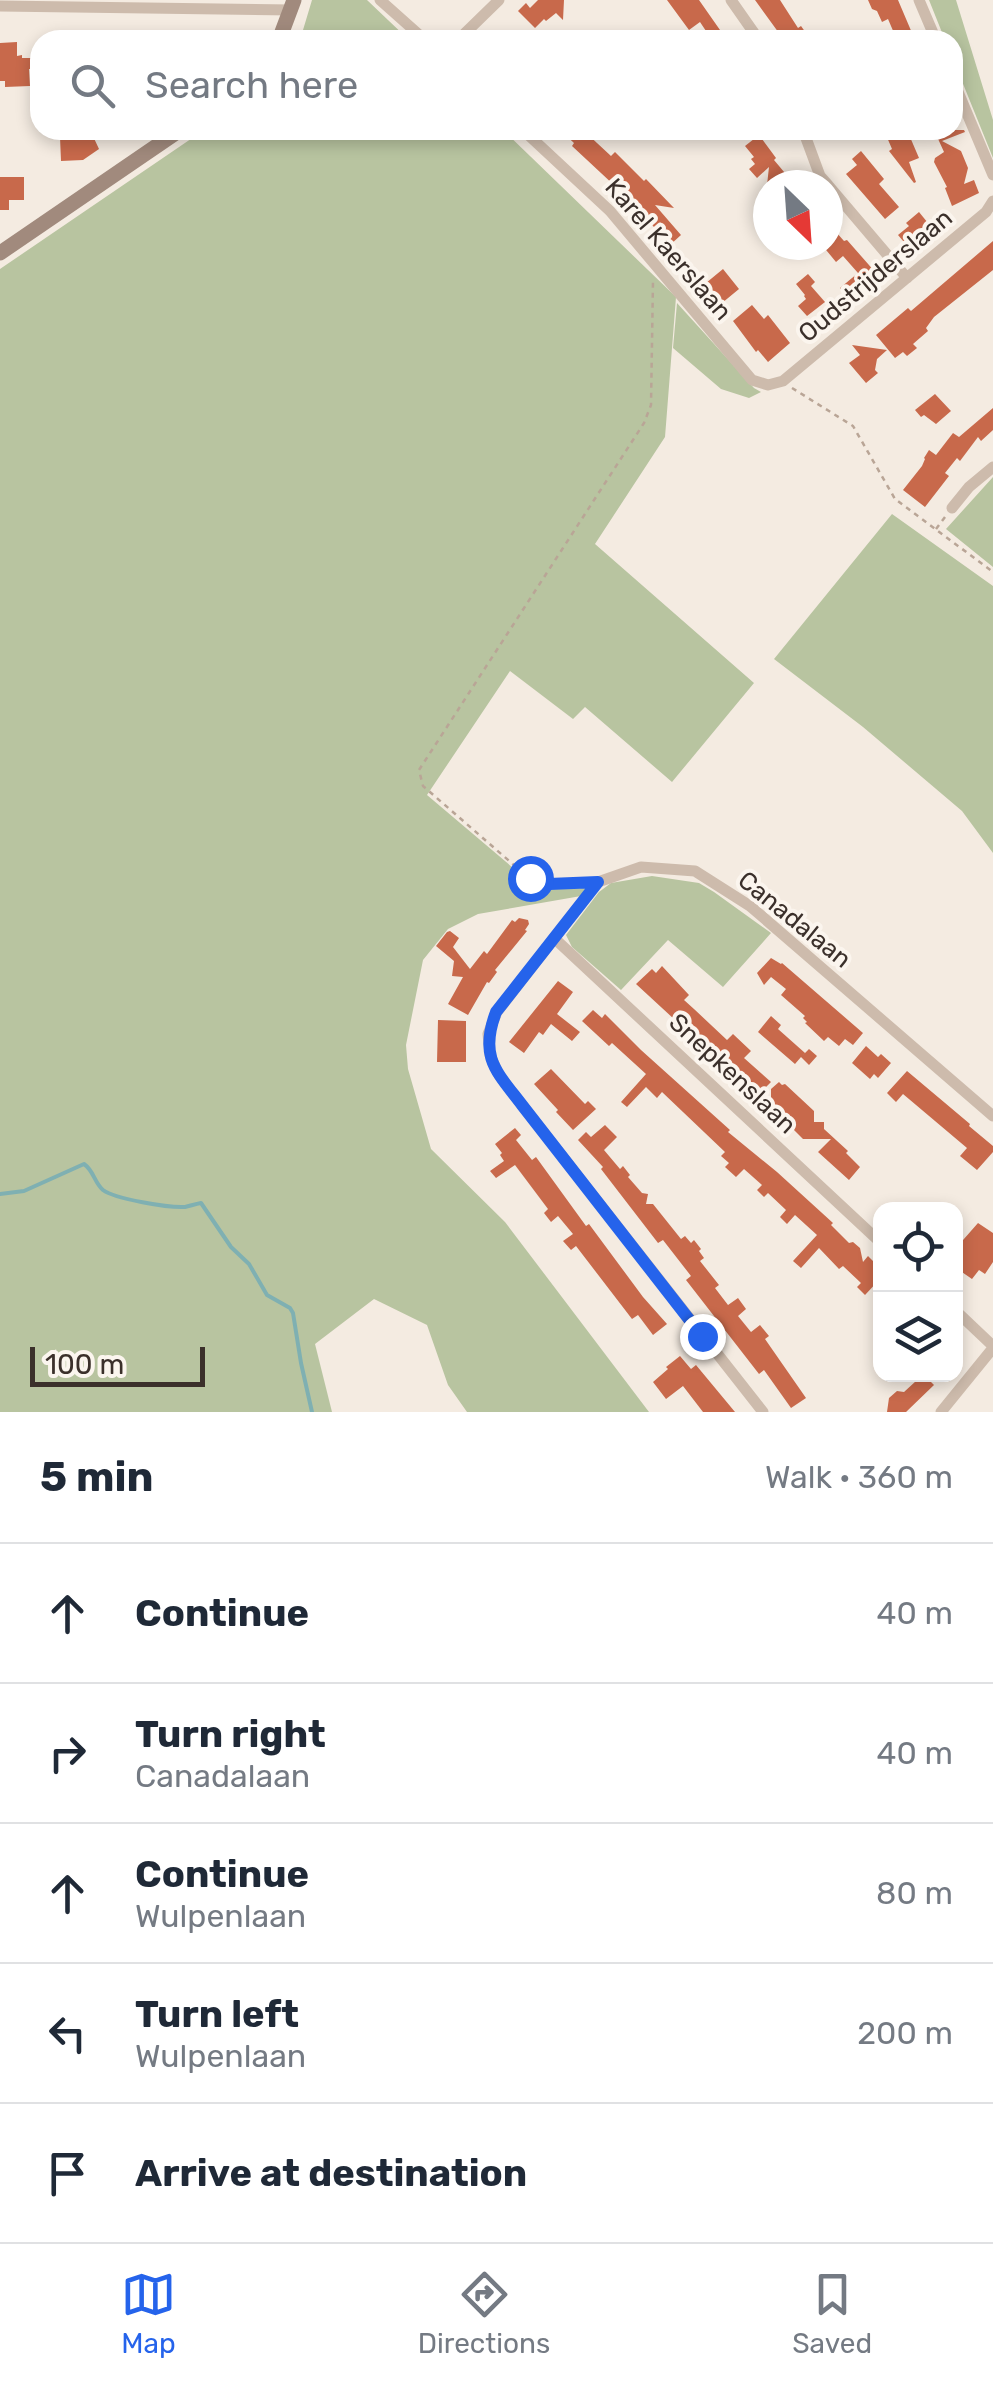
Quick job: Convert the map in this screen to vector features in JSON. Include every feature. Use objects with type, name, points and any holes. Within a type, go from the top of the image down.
[{"type":"street","points":[[380,0],[414,30]]},
{"type":"street","points":[[468,30],[500,0]]},
{"type":"street","points":[[730,0],[751,30]]},
{"type":"street","points":[[920,0],[932,30]]},
{"type":"street","points":[[0,6],[293,5],[284,30]]},
{"type":"street","points":[[963,104],[993,175]]},
{"type":"street","points":[[0,253],[165,140]]},
{"type":"street","name":"Karel Kaerslaan","points":[[534,140],[610,212],[752,380],[768,385],[783,381]]},
{"type":"street","points":[[807,140],[818,170]]},
{"type":"street","name":"Oudstrijderslaan","points":[[783,381],[986,212],[993,201]]},
{"type":"street","points":[[843,203],[907,278]]},
{"type":"street","points":[[952,508],[993,467]]},
{"type":"street","name":"Canadalaan","points":[[598,882],[642,867],[695,871],[750,906],[993,1116]]},
{"type":"street","points":[[598,882],[496,1012],[488,1034],[490,1054],[499,1075],[763,1412]]},
{"type":"street","name":"Snepkenslaan","points":[[554,938],[873,1235]]},
{"type":"street","points":[[941,1412],[993,1347],[963,1318]]},
{"type":"path","points":[[598,882],[549,884],[530,878],[423,786],[419,770],[644,424],[651,405],[654,262]]},
{"type":"path","points":[[783,381],[853,426],[895,499],[993,572]]},
{"type":"path","points":[[936,529],[952,508]]},
{"type":"green space","points":[[312,0],[367,0],[398,30],[303,30]]},
{"type":"green space","points":[[929,0],[956,0],[993,120],[993,158],[963,84],[963,30],[941,30]]},
{"type":"green space","points":[[189,140],[513,140],[676,297],[665,437],[595,544],[754,683],[672,782],[585,707],[573,719],[510,671],[427,795],[532,884],[588,887],[581,896],[478,914],[448,929],[423,960],[406,1045],[408,1069],[431,1149],[505,1222],[649,1412],[467,1412],[448,1385],[427,1325],[374,1299],[315,1344],[332,1412],[0,1412],[0,269]]},
{"type":"green space","points":[[677,303],[761,392],[749,398],[721,389],[673,348]]},
{"type":"green space","points":[[993,477],[993,567],[946,529]]},
{"type":"green space","points":[[892,514],[993,586],[993,853],[962,811],[863,727],[774,659]]},
{"type":"green space","points":[[652,876],[699,883],[771,933],[723,987],[668,940],[621,990],[572,947],[566,935],[599,892],[611,883]]},
{"type":"building","points":[[538,0],[564,0],[563,20],[556,13],[535,28],[518,11],[526,3],[530,8]]},
{"type":"building","points":[[667,0],[699,0],[720,30],[705,30],[700,22],[689,30]]},
{"type":"building","points":[[755,0],[780,0],[798,28],[804,30],[777,30]]},
{"type":"building","points":[[868,0],[898,0],[911,30],[893,30],[888,19],[882,22]]},
{"type":"building","points":[[17,42],[17,56],[30,58],[30,86],[5,87],[5,81],[0,81],[0,43]]},
{"type":"building","points":[[60,140],[95,140],[99,149],[83,160],[61,161]]},
{"type":"building","points":[[571,140],[594,140],[611,156],[615,152],[674,208],[655,205],[681,235],[670,245],[637,208],[640,206],[572,146]]},
{"type":"building","points":[[753,140],[763,140],[782,170],[769,170],[769,167],[753,170],[753,174],[749,169],[755,164],[751,159],[754,157],[745,146]]},
{"type":"building","points":[[888,140],[911,140],[919,158],[909,162],[916,182],[889,151],[892,149]]},
{"type":"building","points":[[939,140],[961,151],[968,168],[964,184],[974,180],[979,193],[952,206],[934,162],[944,152]]},
{"type":"building","points":[[861,151],[884,179],[879,184],[899,207],[885,219],[846,174],[857,165],[852,159]]},
{"type":"building","points":[[0,177],[24,177],[24,200],[9,200],[9,210],[0,210]]},
{"type":"building","points":[[919,212],[932,228],[909,248],[898,235]]},
{"type":"building","points":[[843,240],[876,273],[847,297],[840,288],[858,273],[843,256]]},
{"type":"building","points":[[993,241],[993,270],[934,317],[926,328],[928,331],[913,344],[917,348],[907,356],[903,352],[895,358],[876,335],[908,308],[911,311]]},
{"type":"building","points":[[723,269],[739,289],[722,303],[706,283]]},
{"type":"building","points":[[808,274],[815,282],[811,286],[825,302],[807,316],[798,306],[806,299],[796,284]]},
{"type":"building","points":[[752,305],[764,319],[768,315],[790,343],[768,362],[733,321]]},
{"type":"building","points":[[852,345],[887,350],[877,359],[878,373],[866,383],[849,363],[860,355]]},
{"type":"building","points":[[935,394],[951,411],[936,424],[915,410]]},
{"type":"building","points":[[993,408],[993,430],[981,441],[978,437],[960,461],[957,458],[945,473],[949,476],[925,507],[903,490],[929,450],[936,455],[953,433],[959,437]]},
{"type":"building","points":[[512,920],[528,920],[527,931],[495,970],[468,1015],[448,1004],[463,977],[452,976],[454,961],[436,946],[447,932],[459,938],[453,947],[470,969],[484,951],[487,954]]},
{"type":"building","points":[[771,958],[782,963],[863,1033],[853,1045],[845,1039],[839,1046],[828,1037],[824,1041],[805,1023],[805,1016],[781,995],[786,989],[771,977],[764,985],[757,973]]},
{"type":"building","points":[[662,966],[689,995],[684,1000],[727,1040],[733,1034],[751,1051],[744,1058],[771,1082],[757,1096],[636,984],[652,969],[656,973]]},
{"type":"building","points":[[558,981],[573,992],[557,1014],[580,1032],[572,1041],[551,1024],[543,1035],[539,1032],[524,1053],[509,1042]]},
{"type":"building","points":[[593,1010],[602,1018],[605,1014],[728,1132],[833,1223],[849,1243],[860,1248],[863,1262],[868,1256],[873,1261],[873,1286],[865,1295],[857,1287],[861,1283],[843,1266],[839,1269],[819,1248],[801,1268],[793,1261],[817,1235],[795,1215],[787,1224],[780,1217],[786,1210],[768,1193],[764,1197],[757,1190],[762,1185],[744,1169],[736,1177],[725,1167],[729,1163],[721,1156],[725,1152],[662,1092],[657,1098],[646,1087],[627,1107],[621,1102],[646,1074],[582,1021]]},
{"type":"building","points":[[771,1016],[781,1025],[778,1029],[805,1053],[809,1049],[817,1056],[809,1065],[801,1057],[795,1064],[758,1032]]},
{"type":"building","points":[[438,1020],[466,1021],[466,1062],[437,1062]]},
{"type":"building","points":[[866,1046],[891,1063],[878,1078],[874,1074],[870,1079],[852,1063]]},
{"type":"building","points":[[551,1069],[585,1104],[588,1101],[596,1109],[573,1130],[534,1084]]},
{"type":"building","points":[[907,1071],[993,1146],[993,1152],[977,1170],[960,1156],[967,1148],[903,1094],[896,1102],[887,1093]]},
{"type":"building","points":[[779,1082],[814,1111],[814,1122],[824,1122],[824,1129],[860,1167],[849,1180],[818,1152],[831,1139],[803,1139],[774,1110],[771,1089]]},
{"type":"building","points":[[605,1125],[617,1137],[604,1150],[620,1169],[623,1166],[642,1193],[648,1194],[646,1204],[653,1204],[681,1239],[685,1236],[691,1243],[694,1240],[704,1258],[700,1261],[719,1285],[715,1288],[728,1305],[738,1298],[746,1309],[738,1316],[751,1332],[760,1325],[769,1336],[765,1339],[806,1398],[791,1408],[764,1370],[759,1374],[686,1280],[691,1276],[663,1240],[658,1243],[603,1167],[578,1140],[586,1132],[591,1137]]},
{"type":"building","points":[[515,1128],[521,1135],[516,1140],[532,1160],[536,1157],[586,1226],[589,1224],[667,1324],[653,1335],[638,1315],[632,1319],[576,1246],[571,1250],[563,1241],[573,1234],[558,1216],[551,1222],[544,1213],[548,1209],[515,1165],[496,1178],[490,1171],[504,1161],[495,1144]]},
{"type":"building","points":[[978,1223],[993,1233],[993,1262],[985,1274],[979,1270],[972,1279],[963,1273],[963,1240]]},
{"type":"building","points":[[680,1356],[691,1369],[696,1365],[735,1412],[703,1412],[683,1386],[666,1399],[653,1382]]},
{"type":"building","points":[[915,1382],[934,1385],[906,1412],[887,1412],[889,1398],[897,1391],[904,1392]]},
{"type":"waterway","points":[[0,1194],[24,1191],[84,1164],[103,1190],[119,1197],[177,1207],[201,1203],[231,1247],[249,1264],[267,1295],[293,1313],[312,1412]]},
{"type":"route","points":[[530,878],[549,884],[598,882],[496,1012],[488,1034],[490,1054],[499,1075],[702,1336]]}]
